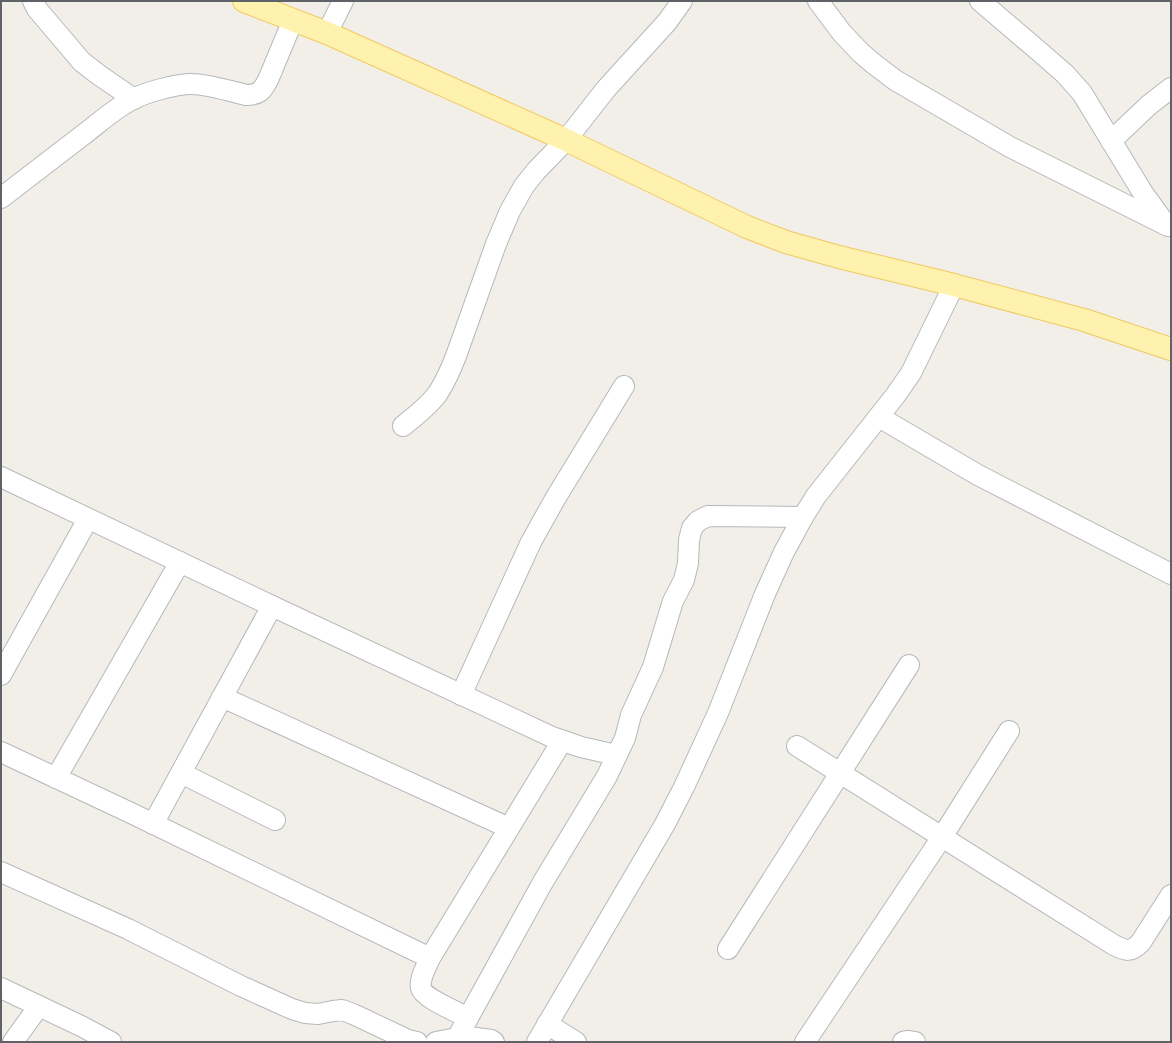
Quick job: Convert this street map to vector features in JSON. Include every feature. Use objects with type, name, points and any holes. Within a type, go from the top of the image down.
[{"type":"main road","points":[[244,1],[327,33],[566,140],[747,227],[786,242],[1084,320],[1171,350]]},
{"type":"street","points":[[33,1],[82,62],[134,98]]},
{"type":"street","points":[[327,33],[343,1]]},
{"type":"street","points":[[403,426],[426,407],[437,394],[449,373],[496,244],[510,211],[524,186],[536,171],[566,140],[606,89],[667,22],[682,1]]},
{"type":"street","points":[[818,1],[842,33],[861,53],[895,80],[1010,147],[1170,228]]},
{"type":"street","points":[[980,1],[1065,74],[1082,93],[1143,193],[1170,228]]},
{"type":"street","points":[[1,198],[122,105],[134,98],[151,92],[190,84],[202,85],[246,95],[259,93],[268,80],[293,20]]},
{"type":"street","points":[[1111,140],[1149,105],[1171,88]]},
{"type":"street","points":[[537,1042],[665,824],[684,787],[718,713],[765,594],[784,552],[803,517],[816,496],[879,417],[911,373],[954,285]]},
{"type":"street","points":[[461,695],[535,535],[555,499],[624,386]]},
{"type":"street","points":[[879,417],[984,478],[1171,574]]},
{"type":"street","points":[[1,477],[461,695],[562,741],[616,755]]},
{"type":"street","points":[[457,1038],[543,882],[607,776],[625,738],[631,715],[653,667],[673,601],[684,580],[688,563],[689,540],[692,528],[698,521],[708,516],[803,517]]},
{"type":"street","points":[[1,675],[88,519]]},
{"type":"street","points":[[56,778],[180,562]]},
{"type":"street","points":[[153,824],[272,606]]},
{"type":"street","points":[[728,949],[909,665]]},
{"type":"street","points":[[222,698],[510,828]]},
{"type":"street","points":[[805,1042],[942,837],[1010,731]]},
{"type":"street","points":[[468,1018],[423,993],[420,987],[421,979],[430,958],[562,741]]},
{"type":"street","points":[[797,746],[1114,945],[1125,950],[1134,949],[1141,942],[1171,895]]},
{"type":"street","points":[[1,752],[430,958]]},
{"type":"street","points":[[181,773],[275,820]]},
{"type":"street","points":[[1,872],[128,929],[241,986],[292,1009],[305,1013],[318,1014],[342,1010],[408,1040],[417,1042]]},
{"type":"street","points":[[1,988],[111,1042]]},
{"type":"street","points":[[13,1042],[39,1006]]},
{"type":"street","points":[[547,1024],[576,1042]]},
{"type":"street","points":[[436,1042],[469,1037],[491,1040],[494,1042]]},
{"type":"street","points":[[902,1042],[907,1040],[915,1042]]}]
